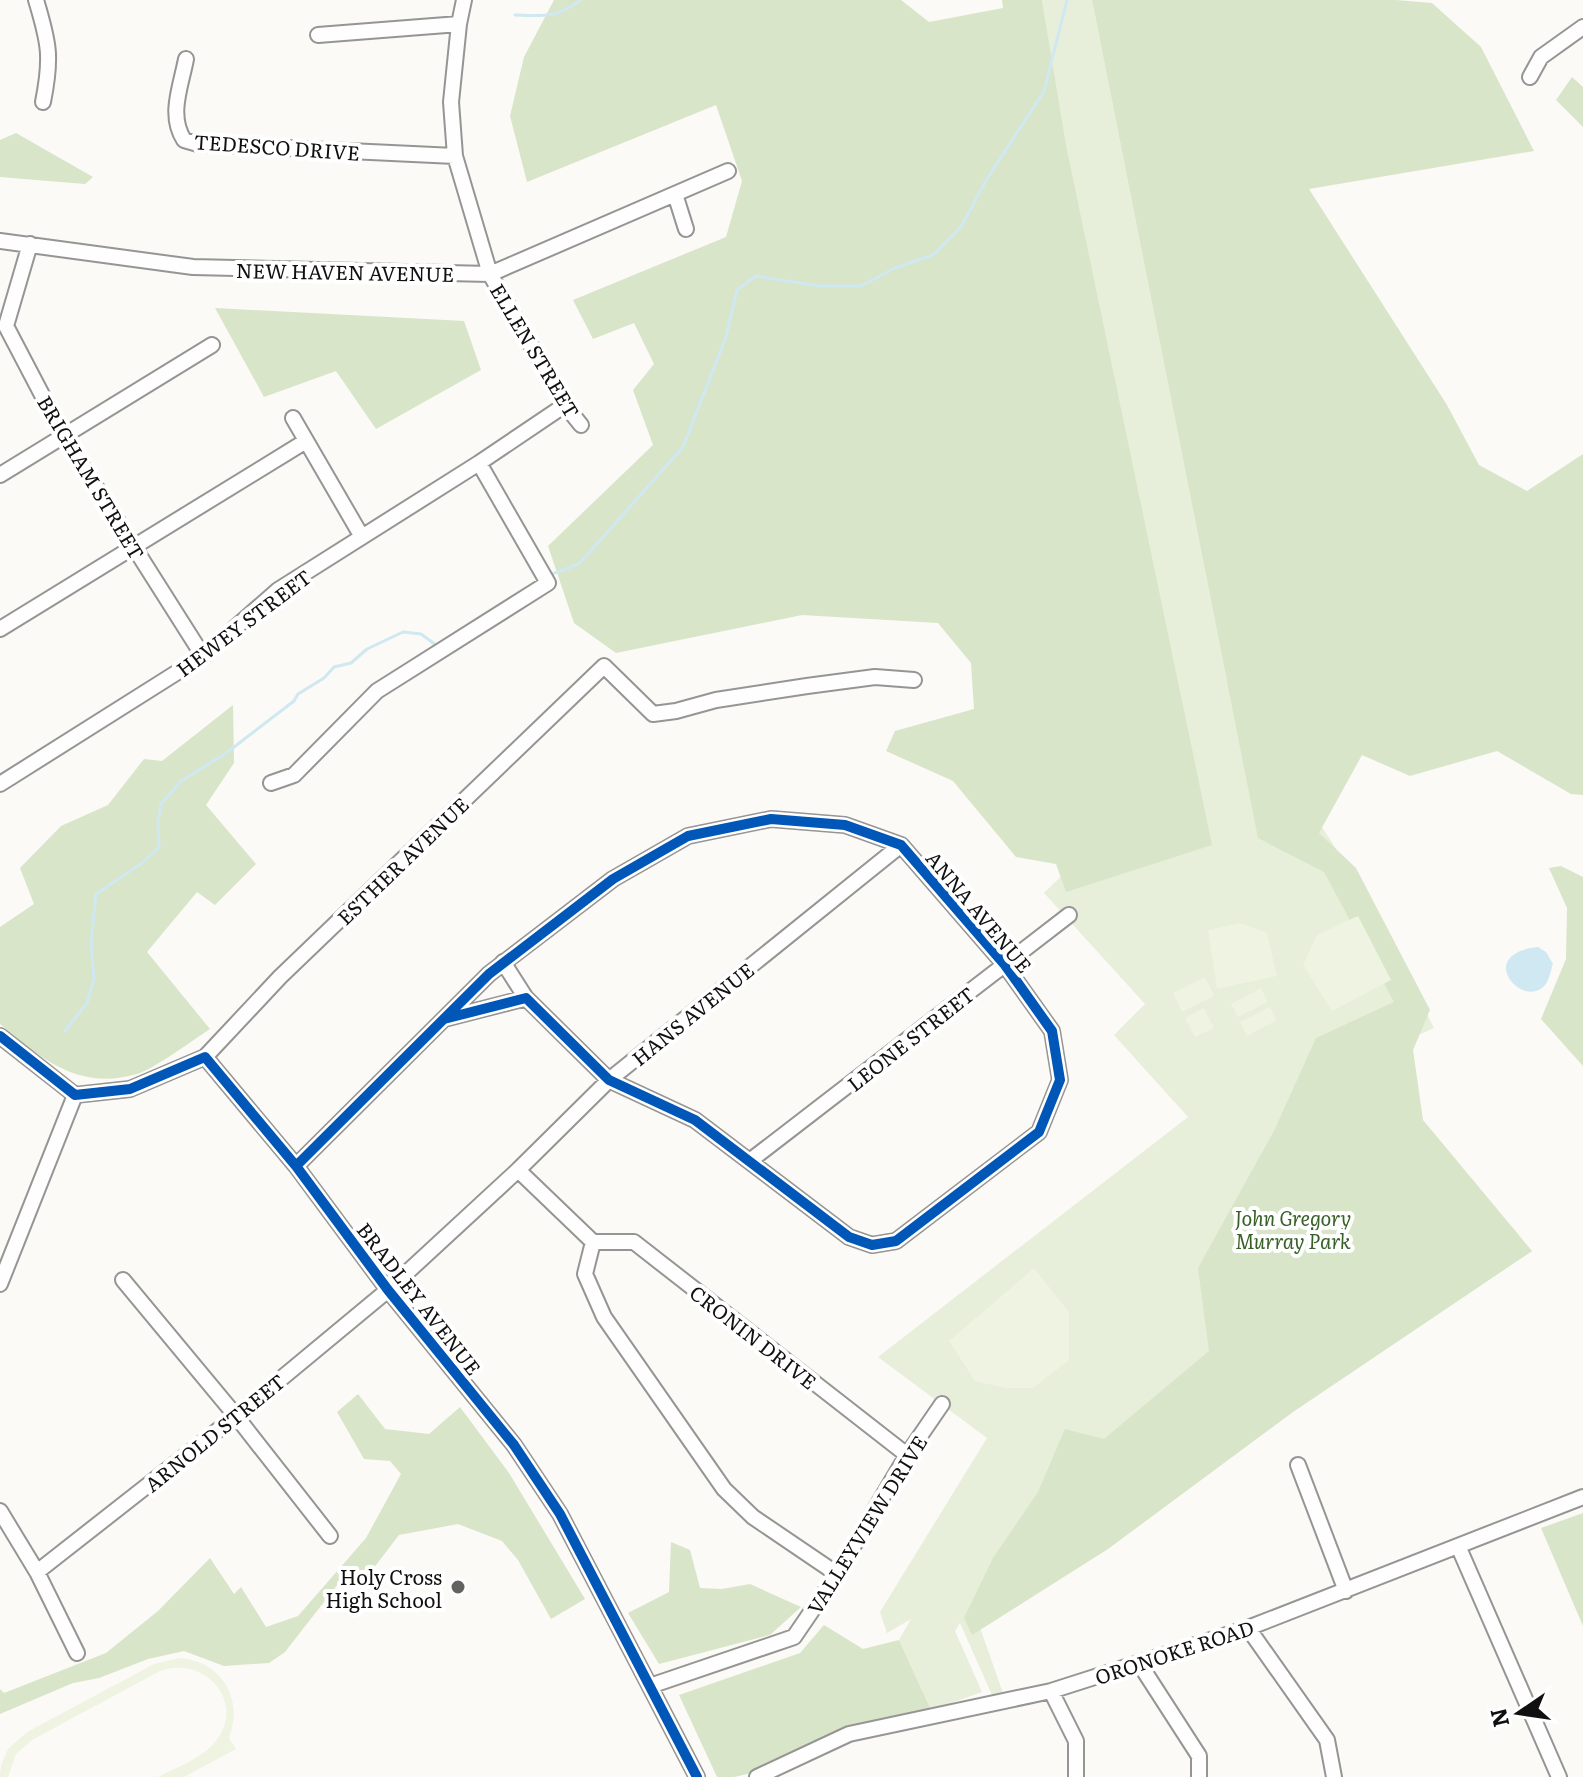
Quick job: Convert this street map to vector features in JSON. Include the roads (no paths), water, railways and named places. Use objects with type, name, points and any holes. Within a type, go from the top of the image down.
[{"type":"street","points":[[36,0],[46,34],[50,66],[43,102]]},
{"type":"street","name":"ELLEN STREET","points":[[464,0],[451,102],[455,156],[490,274],[565,405],[581,425]]},
{"type":"street","points":[[318,35],[459,24]]},
{"type":"street","points":[[1530,77],[1541,57],[1583,27]]},
{"type":"street","name":"TEDESCO DRIVE","points":[[186,59],[175,115],[176,128],[184,140],[198,144],[455,156]]},
{"type":"street","name":"NEW HAVEN AVENUE","points":[[0,241],[193,267],[490,274],[728,171]]},
{"type":"street","points":[[675,194],[686,229]]},
{"type":"street","name":"BRIGHAM STREET","points":[[30,244],[3,328],[63,435],[203,656]]},
{"type":"street","points":[[0,475],[212,345]]},
{"type":"street","name":"HEWEY STREET","points":[[0,784],[203,656],[278,590],[565,405]]},
{"type":"street","points":[[293,418],[362,537]]},
{"type":"street","points":[[0,629],[306,441]]},
{"type":"street","points":[[271,783],[294,775],[377,691],[548,583],[479,463]]},
{"type":"street","name":"ESTHER AVENUE","points":[[205,1057],[280,977],[604,666],[649,713],[668,713],[716,700],[875,677],[914,680]]},
{"type":"street","name":"ANNA AVENUE","points":[[296,1166],[503,962],[613,879],[688,836],[771,819],[845,825],[901,845],[1005,965],[1052,1031],[1060,1080],[1039,1132],[896,1241],[872,1245],[849,1237],[695,1120],[609,1080],[526,998],[503,962]]},
{"type":"street","name":"HANS AVENUE","points":[[388,1290],[518,1170],[609,1080],[901,845]]},
{"type":"street","name":"LEONE STREET","points":[[751,1160],[1069,915]]},
{"type":"street","points":[[444,1019],[526,998]]},
{"type":"street","points":[[0,1036],[75,1095],[130,1089],[205,1057]]},
{"type":"street","name":"BRADLEY AVENUE","points":[[205,1057],[296,1166],[388,1290],[530,1468],[560,1514],[697,1777]]},
{"type":"street","points":[[0,1284],[75,1095]]},
{"type":"street","points":[[518,1170],[593,1242],[585,1274],[604,1317],[724,1489],[753,1517],[837,1574]]},
{"type":"street","name":"CRONIN DRIVE","points":[[593,1242],[634,1242],[907,1455]]},
{"type":"street","points":[[123,1280],[330,1536]]},
{"type":"street","name":"ARNOLD STREET","points":[[37,1572],[236,1416],[388,1290]]},
{"type":"street","name":"VALLEYVIEW DRIVE","points":[[650,1686],[794,1637],[837,1574],[907,1455],[942,1404]]},
{"type":"street","points":[[1298,1465],[1346,1591]]},
{"type":"street","name":"ORONOKE ROAD","points":[[757,1777],[849,1734],[1051,1691],[1248,1628],[1583,1497]]},
{"type":"street","points":[[0,1511],[37,1572],[77,1653]]},
{"type":"street","points":[[1459,1548],[1559,1777]]},
{"type":"street","points":[[1248,1628],[1327,1740],[1334,1777]]},
{"type":"street","points":[[1139,1663],[1199,1756],[1199,1777]]},
{"type":"street","points":[[1051,1691],[1076,1741],[1076,1777]]},
{"type":"water","points":[[1538,947],[1546,952],[1553,964],[1547,982],[1538,990],[1528,991],[1510,980],[1506,970],[1508,960],[1518,952]]},
{"type":"waterway","points":[[515,15],[550,15],[581,0]]},
{"type":"waterway","points":[[552,574],[579,564],[683,447],[726,337],[737,290],[756,276],[819,286],[861,286],[895,268],[933,255],[961,227],[987,179],[1044,91],[1067,0]]},
{"type":"waterway","points":[[65,1031],[87,1003],[94,979],[91,942],[96,894],[142,863],[159,847],[161,804],[181,781],[225,754],[334,667],[351,663],[367,649],[403,632],[421,634],[436,645]]},
{"type":"place","name":"Holy Cross High School","points":[[458,1587]]},
{"type":"park label","name":"John Gregory Murray Park","points":[[1293,1228]]}]
